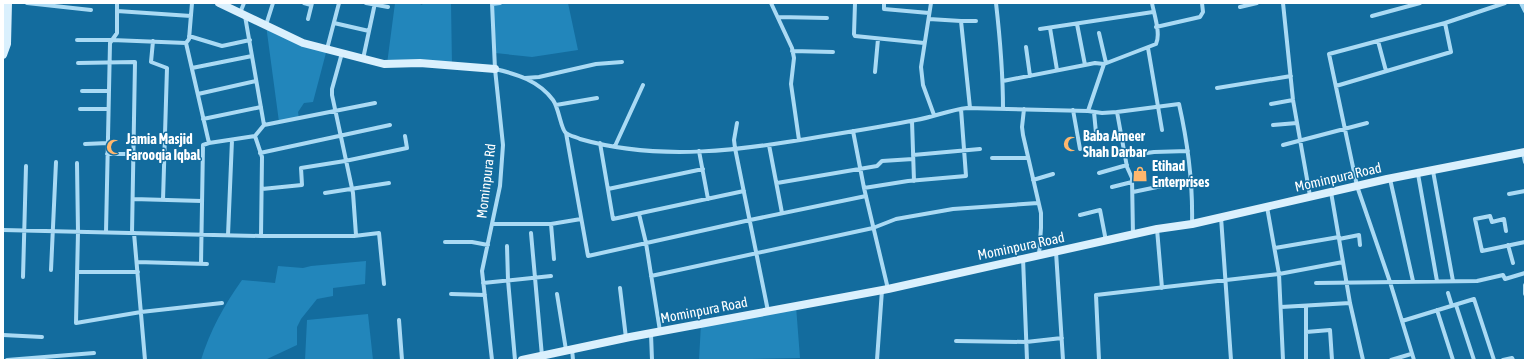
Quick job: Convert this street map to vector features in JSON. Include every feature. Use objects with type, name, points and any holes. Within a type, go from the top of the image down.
[{"type":"main road","points":[[219,3],[303,43],[384,64],[420,63],[495,69]]},
{"type":"main road","points":[[3,55],[5,44],[6,6]]},
{"type":"main road","name":"Mominpura Road","points":[[522,360],[626,338],[885,289],[1157,229],[1192,224],[1357,186],[1524,152]]},
{"type":"street","points":[[27,3],[91,10]]},
{"type":"street","points":[[106,232],[109,62],[110,43],[117,33],[117,3]]},
{"type":"street","points":[[192,3],[189,39],[186,43],[209,143]]},
{"type":"street","points":[[244,3],[243,14],[250,40],[264,125]]},
{"type":"street","points":[[266,25],[273,3]]},
{"type":"street","points":[[304,3],[312,4],[308,19]]},
{"type":"street","points":[[327,49],[339,3]]},
{"type":"street","points":[[366,3],[388,7]]},
{"type":"street","points":[[492,3],[500,3]]},
{"type":"street","name":"Mominpura Rd","points":[[492,3],[495,69],[504,145],[500,186],[482,271],[492,360]]},
{"type":"street","points":[[771,3],[794,58],[791,84],[799,140]]},
{"type":"street","points":[[855,3],[855,36],[924,43]]},
{"type":"street","points":[[884,3],[884,9],[929,13]]},
{"type":"street","points":[[931,3],[921,67],[934,115]]},
{"type":"street","points":[[996,3],[1003,81],[1003,109]]},
{"type":"street","points":[[1003,81],[1095,63],[1105,64],[1156,44],[1158,40],[1152,3]]},
{"type":"street","points":[[1156,27],[1200,17],[1203,12],[1202,3]]},
{"type":"street","points":[[1240,7],[1256,3]]},
{"type":"street","points":[[1283,3],[1293,100],[1310,197]]},
{"type":"street","points":[[1372,16],[1420,3]]},
{"type":"street","points":[[1414,360],[1390,282],[1357,186],[1329,54],[1445,23],[1504,3]]},
{"type":"street","points":[[1521,3],[1525,10]]},
{"type":"street","points":[[363,58],[375,4]]},
{"type":"street","points":[[117,11],[191,16]]},
{"type":"street","points":[[1040,29],[1153,12]]},
{"type":"street","points":[[778,17],[827,18]]},
{"type":"street","points":[[928,19],[976,21]]},
{"type":"street","points":[[961,21],[970,108]]},
{"type":"street","points":[[334,23],[369,31]]},
{"type":"street","points":[[1336,86],[1451,52],[1445,23]]},
{"type":"street","points":[[1077,24],[1085,65]]},
{"type":"street","points":[[1050,28],[1057,70]]},
{"type":"street","points":[[1088,111],[1105,64],[1098,33]]},
{"type":"street","points":[[189,36],[222,46],[250,40]]},
{"type":"street","points":[[875,72],[878,39]]},
{"type":"street","points":[[77,40],[186,43]]},
{"type":"street","points":[[153,41],[151,62],[166,68],[163,200]]},
{"type":"street","points":[[1378,41],[1386,71]]},
{"type":"street","points":[[1026,47],[1030,76]]},
{"type":"street","points":[[1148,48],[1162,130]]},
{"type":"street","points":[[792,51],[833,52]]},
{"type":"street","points":[[342,53],[332,89],[334,111],[352,188],[356,235]]},
{"type":"street","points":[[192,68],[252,56]]},
{"type":"street","points":[[78,63],[135,62],[133,233],[138,272],[145,360]]},
{"type":"street","points":[[525,78],[539,78],[580,67],[622,62]]},
{"type":"street","points":[[495,69],[525,78],[541,88],[553,99],[556,105],[566,134],[588,256],[866,196]]},
{"type":"street","points":[[1217,88],[1291,76]]},
{"type":"street","points":[[198,94],[256,81]]},
{"type":"street","points":[[614,146],[643,85]]},
{"type":"street","points":[[82,91],[109,91]]},
{"type":"street","points":[[556,105],[597,98]]},
{"type":"street","points":[[1271,104],[1293,100]]},
{"type":"street","points":[[201,264],[203,145],[255,136],[264,125],[375,103]]},
{"type":"street","points":[[566,134],[638,151],[699,151],[769,145],[912,121],[970,108],[1073,110],[1102,113],[1179,104],[1188,151],[1191,180],[1192,224]]},
{"type":"street","points":[[203,119],[261,107]]},
{"type":"street","points":[[80,109],[108,109]]},
{"type":"street","points":[[864,188],[966,176],[961,109]]},
{"type":"street","points":[[1024,109],[1022,127],[1027,158],[1041,213],[1039,255]]},
{"type":"street","points":[[1073,110],[1080,149]]},
{"type":"street","points":[[1094,112],[1096,133]]},
{"type":"street","points":[[1117,112],[1127,165],[1132,182],[1133,235]]},
{"type":"street","points":[[912,121],[914,181]]},
{"type":"street","points":[[737,123],[734,140],[735,148],[768,311]]},
{"type":"street","points":[[1273,125],[1297,123]]},
{"type":"street","points":[[1283,145],[1367,123]]},
{"type":"street","points":[[260,153],[390,125]]},
{"type":"street","points":[[853,131],[885,289],[878,360]]},
{"type":"street","points":[[255,136],[262,157],[262,236]]},
{"type":"street","points":[[262,189],[302,185],[301,168],[345,161],[407,148],[405,136]]},
{"type":"street","points":[[228,235],[232,140]]},
{"type":"street","points":[[85,144],[108,143]]},
{"type":"street","points":[[600,143],[613,219],[744,191]]},
{"type":"street","points":[[769,145],[782,213]]},
{"type":"street","points":[[776,183],[877,166],[882,161],[980,149]]},
{"type":"street","points":[[699,151],[708,199]]},
{"type":"street","points":[[1126,156],[1154,152],[1188,151]]},
{"type":"street","points":[[1524,152],[1525,162]]},
{"type":"street","points":[[108,154],[133,154]]},
{"type":"street","points":[[992,158],[1027,158]]},
{"type":"street","points":[[51,270],[56,162]]},
{"type":"street","points":[[77,163],[78,272],[76,323],[141,312],[222,303]]},
{"type":"street","points":[[1099,174],[1127,165]]},
{"type":"street","points":[[23,277],[26,166]]},
{"type":"street","points":[[608,189],[703,169]]},
{"type":"street","points":[[1433,171],[1453,281]]},
{"type":"street","points":[[1032,180],[1053,174]]},
{"type":"street","points":[[1418,174],[1437,281]]},
{"type":"street","points":[[1390,179],[1412,281]]},
{"type":"street","points":[[1133,192],[1191,180]]},
{"type":"street","points":[[1112,187],[1132,182]]},
{"type":"street","points":[[325,193],[389,183]]},
{"type":"street","points":[[1509,194],[1525,191]]},
{"type":"street","points":[[1331,192],[1350,304],[1363,360]]},
{"type":"street","points":[[133,199],[202,201]]},
{"type":"street","points":[[651,276],[873,228],[896,219],[952,209],[1038,202]]},
{"type":"street","points":[[1267,206],[1280,274],[1283,360]]},
{"type":"street","points":[[1080,215],[1100,210],[1106,241]]},
{"type":"street","points":[[639,214],[646,243],[660,332]]},
{"type":"street","points":[[1506,231],[1504,219],[1492,222],[1490,216],[1475,220],[1482,251],[1525,242]]},
{"type":"street","points":[[1221,217],[1231,360]]},
{"type":"street","points":[[492,224],[551,224],[581,219]]},
{"type":"street","points":[[551,224],[554,259]]},
{"type":"street","points":[[1157,229],[1162,288]]},
{"type":"street","points":[[3,230],[262,236],[356,235],[379,233],[384,284]]},
{"type":"street","points":[[531,233],[542,356]]},
{"type":"street","points":[[1275,248],[1359,235],[1360,245]]},
{"type":"street","points":[[445,242],[472,242],[488,245]]},
{"type":"street","points":[[1508,245],[1512,264]]},
{"type":"street","points":[[507,246],[508,280],[515,360]]},
{"type":"street","points":[[1056,252],[1063,360]]},
{"type":"street","points":[[1023,258],[1027,360]]},
{"type":"street","points":[[137,262],[207,264]]},
{"type":"street","points":[[1099,360],[1096,295],[1280,274],[1343,262]]},
{"type":"street","points":[[78,272],[138,272]]},
{"type":"street","points":[[1316,283],[1478,281],[1503,275],[1506,279],[1525,273]]},
{"type":"street","points":[[483,283],[551,276]]},
{"type":"street","points":[[1525,285],[1525,294]]},
{"type":"street","points":[[620,288],[626,338]]},
{"type":"street","points":[[1448,293],[1454,305],[1474,360]]},
{"type":"street","points":[[451,294],[485,295]]},
{"type":"street","points":[[557,294],[572,360]]},
{"type":"street","points":[[1402,321],[1474,299],[1494,360]]},
{"type":"street","points":[[1281,307],[1350,304]]},
{"type":"street","points":[[1306,306],[1306,360]]},
{"type":"street","points":[[1437,310],[1453,360]]},
{"type":"street","points":[[398,320],[402,360]]},
{"type":"street","points":[[1306,332],[1330,330],[1332,360]]},
{"type":"street","points":[[651,334],[652,360]]},
{"type":"street","points":[[3,335],[42,337]]},
{"type":"street","points":[[956,341],[1026,342],[1062,338]]},
{"type":"street","points":[[7,360],[94,353]]},
{"type":"street","points":[[1391,360],[1412,354]]},
{"type":"street","points":[[1503,360],[1512,358],[1513,360]]},
{"type":"shaded area","points":[[395,3],[418,3],[422,5],[423,3],[451,3],[452,66],[387,64]]},
{"type":"shaded area","points":[[568,3],[578,50],[532,57],[495,53],[492,4]]},
{"type":"shaded area","points":[[266,25],[327,49],[313,102],[304,103],[298,112],[299,118],[279,122]]},
{"type":"shaded area","points":[[366,261],[365,284],[333,288],[333,296],[317,299],[301,319],[297,327],[297,345],[265,360],[201,360],[218,318],[242,280],[275,283],[278,266],[303,268]]},
{"type":"shaded area","points":[[796,306],[800,358],[699,360],[701,324]]},
{"type":"shaded area","points":[[368,314],[373,360],[305,360],[307,320]]},
{"type":"place","name":"Baba Ameer Shah Darbar","points":[[1071,144]]},
{"type":"place","name":"Jamia Masjid Farooqia Iqbal","points":[[114,147]]},
{"type":"place","name":"Etihad Enterprises","points":[[1140,174]]}]
